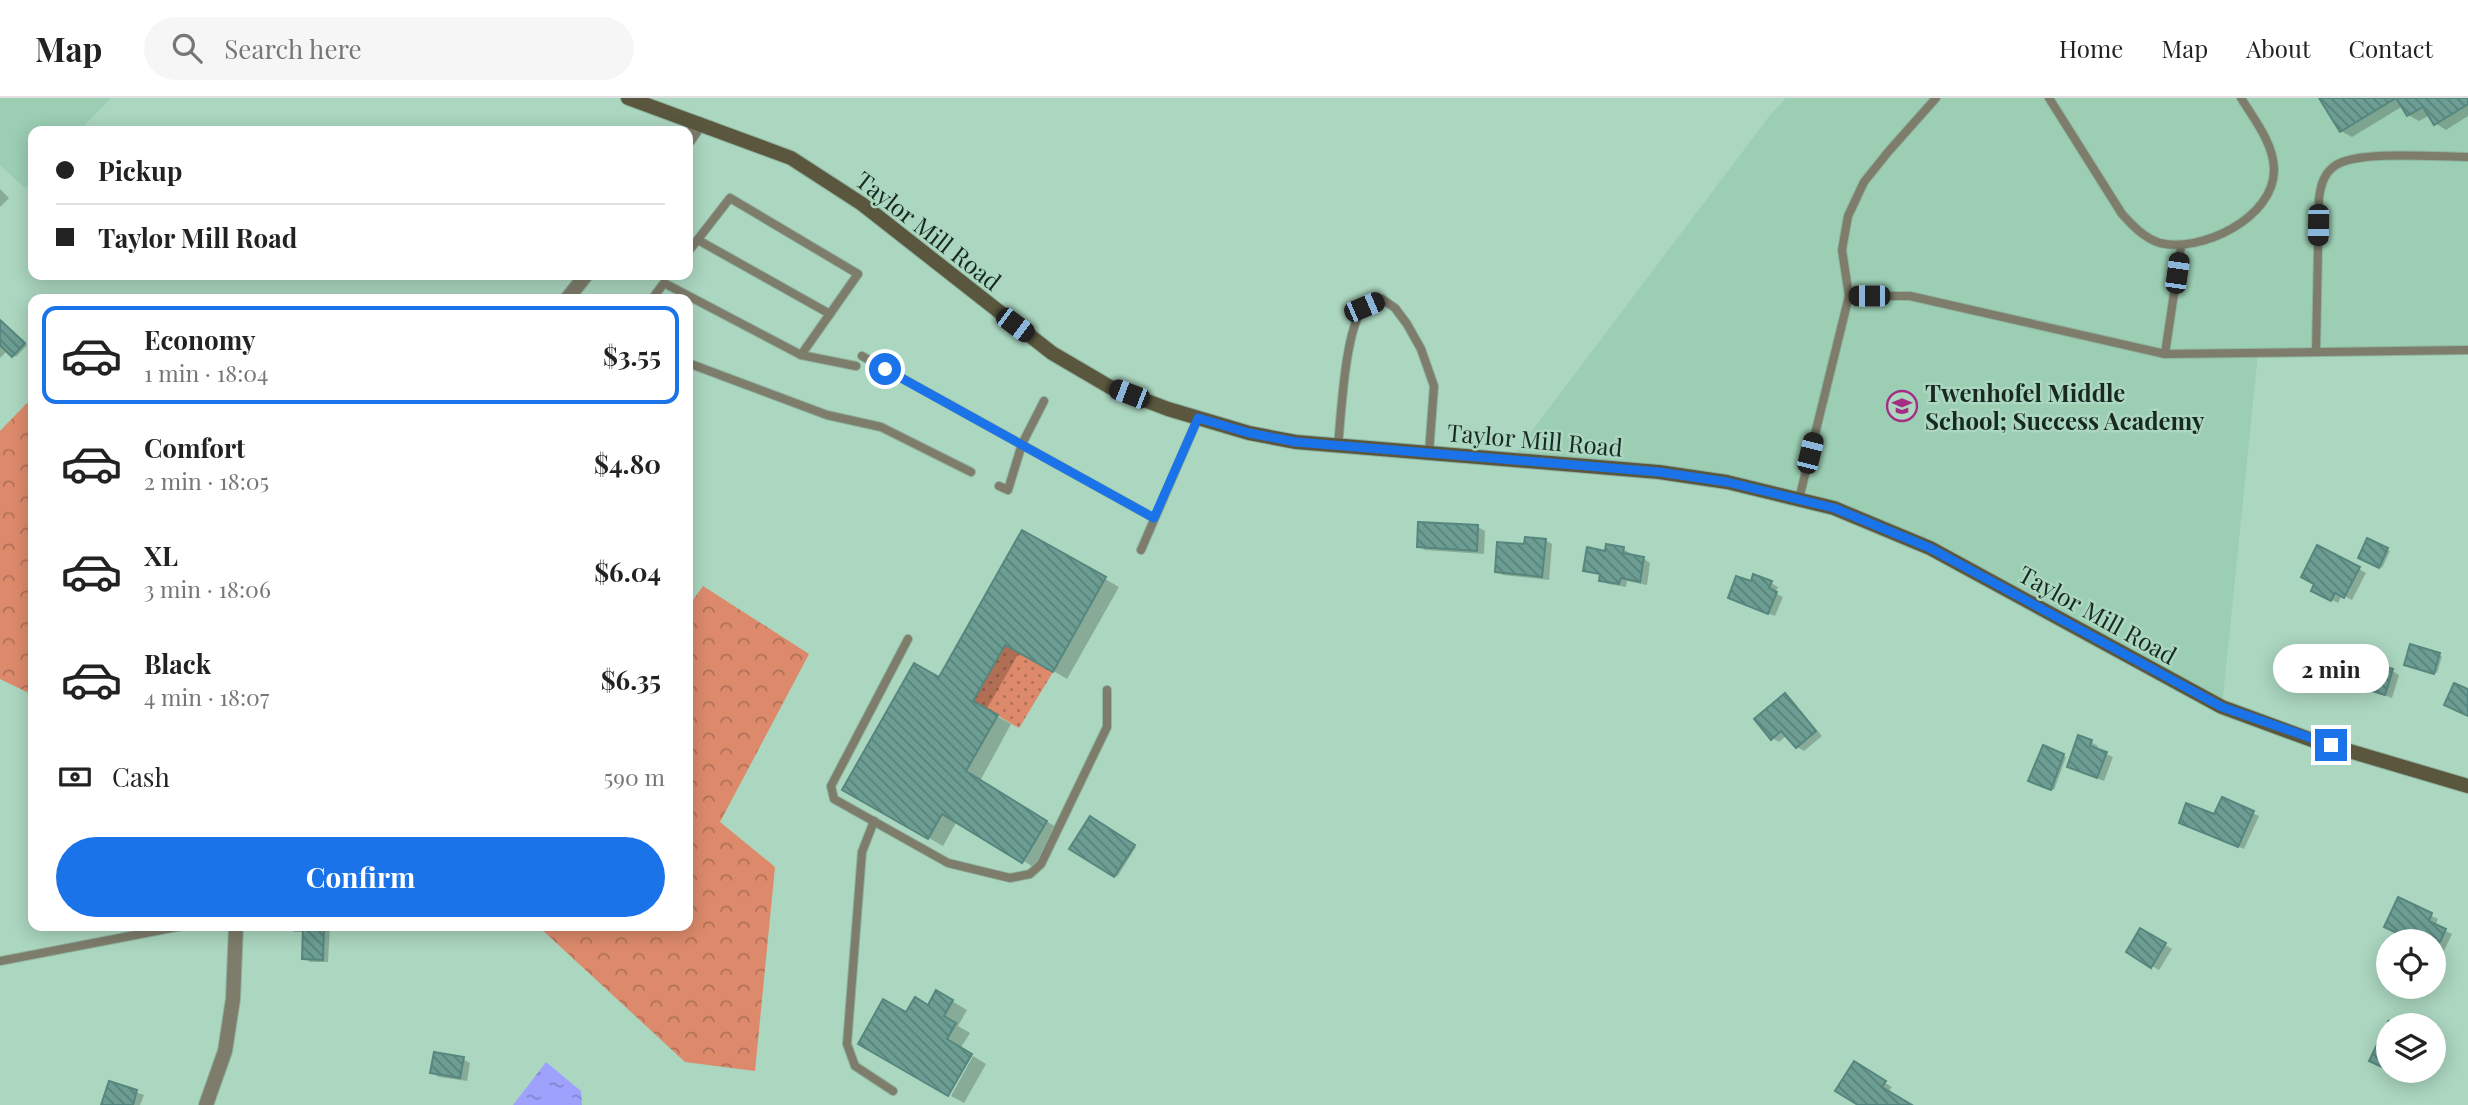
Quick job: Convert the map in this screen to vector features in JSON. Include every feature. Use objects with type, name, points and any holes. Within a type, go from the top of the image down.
[{"type":"main road","name":"Taylor Mill Road","points":[[628,98],[791,158],[862,204],[1052,353],[1110,387],[1168,410],[1249,433],[1296,442],[1659,472],[1727,482],[1834,508],[1930,548],[2222,707],[2312,740],[2468,786]]},
{"type":"street","points":[[693,133],[699,124]]},
{"type":"street","points":[[571,294],[582,280]]},
{"type":"street","points":[[206,1105],[225,1051],[233,999],[236,931]]},
{"type":"lane","points":[[1799,499],[1849,296],[1842,250],[1848,216],[1864,182],[1936,98]]},
{"type":"lane","points":[[2050,98],[2122,214],[2137,230],[2158,242],[2181,246],[2221,234],[2245,221],[2268,194],[2274,171],[2269,146],[2241,98]]},
{"type":"lane","points":[[2316,352],[2319,198],[2321,184],[2328,173],[2337,164],[2356,157],[2468,157]]},
{"type":"lane","points":[[693,246],[730,198],[858,274],[801,355]]},
{"type":"lane","points":[[698,240],[830,314]]},
{"type":"lane","points":[[2165,354],[2181,246]]},
{"type":"lane","points":[[656,294],[666,280]]},
{"type":"lane","points":[[664,283],[685,294]]},
{"type":"lane","points":[[1849,296],[1909,296],[2165,354],[2468,351]]},
{"type":"lane","points":[[693,298],[801,355],[856,366]]},
{"type":"lane","points":[[1338,446],[1355,320],[1364,307],[1382,299],[1395,307],[1407,324],[1421,349],[1434,386],[1429,453]]},
{"type":"lane","points":[[862,356],[1154,518]]},
{"type":"lane","points":[[693,365],[827,415],[881,427],[971,472]]},
{"type":"lane","points":[[999,486],[1008,490],[1022,444],[1044,401]]},
{"type":"lane","points":[[1141,550],[1198,418]]},
{"type":"lane","points":[[908,639],[831,786],[834,799],[948,863],[1010,878],[1030,874],[1041,864],[1107,727],[1107,690]]},
{"type":"lane","points":[[874,821],[862,852],[846,1044],[855,1066],[893,1091]]},
{"type":"lane","points":[[0,961],[156,931]]},
{"type":"shaded area","points":[[0,98],[111,98],[84,126],[28,126],[28,185],[25,188],[0,165]]},
{"type":"shaded area","name":"Twenhofel Middle School; Success Academy","points":[[1786,98],[2468,98],[2468,350],[2258,353],[2222,707],[1930,548],[1766,491],[1510,460],[1771,114]]},
{"type":"green space","points":[[28,404],[28,693],[0,679],[0,431]]},
{"type":"green space","points":[[703,586],[809,654],[720,822],[775,867],[755,1071],[685,1062],[543,931],[693,931],[693,600]]},
{"type":"green space","points":[[1005,645],[1053,672],[1019,728],[973,701]]},
{"type":"water","points":[[546,1062],[581,1091],[582,1105],[513,1105]]},
{"type":"building","points":[[2319,98],[2396,98],[2340,132]]},
{"type":"building","points":[[2396,98],[2468,98],[2468,104],[2434,125],[2423,107],[2407,116]]},
{"type":"building","points":[[0,320],[25,343],[12,357],[0,345]]},
{"type":"building","points":[[1418,522],[1478,525],[1477,551],[1417,547]]},
{"type":"building","points":[[1022,530],[1106,577],[1053,672],[1005,645],[973,701],[998,715],[966,771],[1047,821],[1022,863],[942,814],[928,839],[842,790],[914,663],[939,677]]},
{"type":"building","points":[[1525,537],[1546,539],[1542,577],[1495,572],[1497,542],[1524,544]]},
{"type":"building","points":[[2367,538],[2388,548],[2379,568],[2358,558]]},
{"type":"building","points":[[1606,544],[1624,547],[1623,553],[1644,557],[1640,582],[1621,578],[1619,584],[1599,581],[1600,574],[1583,571],[1587,547],[1605,551]]},
{"type":"building","points":[[2317,545],[2360,567],[2344,598],[2335,593],[2331,601],[2311,591],[2314,584],[2301,577]]},
{"type":"building","points":[[1753,574],[1772,581],[1769,588],[1777,592],[1768,614],[1728,598],[1736,576],[1751,581]]},
{"type":"building","points":[[2410,644],[2440,653],[2434,674],[2404,665]]},
{"type":"building","points":[[2357,658],[2393,669],[2385,695],[2349,684]]},
{"type":"building","points":[[2454,683],[2468,689],[2468,716],[2444,705]]},
{"type":"building","points":[[1785,693],[1816,731],[1796,748],[1781,731],[1771,740],[1754,719]]},
{"type":"building","points":[[2078,735],[2092,740],[2090,746],[2107,752],[2097,778],[2067,767]]},
{"type":"building","points":[[2043,745],[2064,754],[2051,790],[2028,781]]},
{"type":"building","points":[[2222,797],[2254,811],[2238,847],[2179,823],[2186,803],[2214,814]]},
{"type":"building","points":[[1090,816],[1135,845],[1114,877],[1069,849]]},
{"type":"building","points":[[2398,897],[2432,913],[2429,921],[2446,929],[2388,929],[2384,927]]},
{"type":"building","points":[[2140,928],[2166,943],[2151,968],[2126,952]]},
{"type":"building","points":[[303,931],[324,931],[323,960],[302,959]]},
{"type":"building","points":[[936,990],[953,1000],[944,1016],[956,1023],[947,1039],[972,1054],[948,1096],[858,1044],[883,999],[906,1012],[915,997],[928,1005]]},
{"type":"building","points":[[2376,1047],[2376,1064],[2369,1061]]},
{"type":"building","points":[[434,1052],[464,1057],[460,1078],[430,1073]]},
{"type":"building","points":[[1854,1061],[1886,1081],[1882,1087],[1912,1105],[1858,1105],[1835,1091]]},
{"type":"building","points":[[109,1081],[137,1090],[133,1105],[101,1105]]},
{"type":"place","name":"Twenhofel Middle School; Success Academy","points":[[1902,406]]},
{"type":"route","points":[[885,369],[1154,518],[1198,418],[1249,433],[1296,442],[1659,472],[1727,482],[1834,508],[1930,548],[2222,707],[2331,745]]}]
